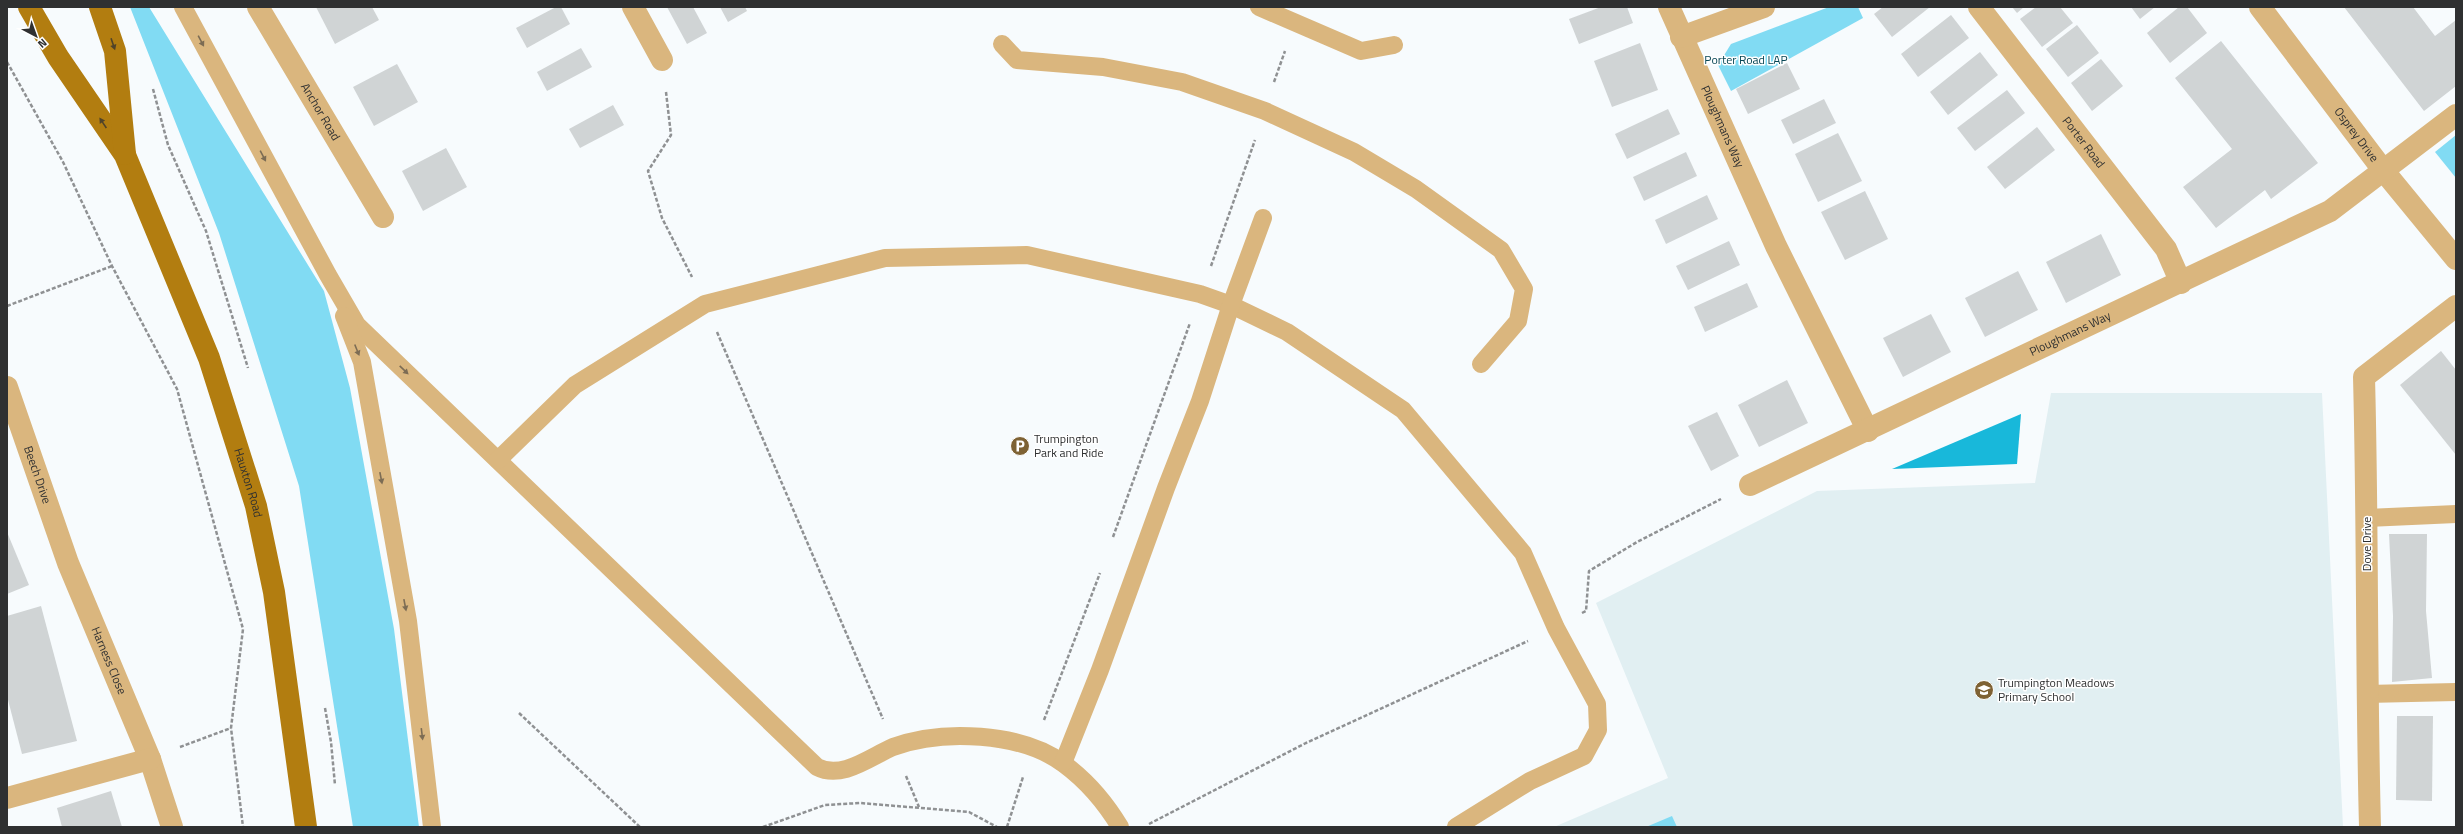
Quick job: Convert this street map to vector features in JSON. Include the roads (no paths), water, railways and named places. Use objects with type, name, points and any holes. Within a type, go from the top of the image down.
[{"type":"main road","points":[[29,7],[58,57],[125,155]]},
{"type":"main road","points":[[100,7],[115,51],[125,155]]},
{"type":"main road","name":"Hauxton Road","points":[[125,155],[210,358],[256,506],[274,592],[306,827]]},
{"type":"street","points":[[38,7],[58,57]]},
{"type":"street","name":"Anchor Road","points":[[258,7],[383,217]]},
{"type":"street","points":[[633,7],[662,60]]},
{"type":"street","name":"Ploughmans Way","points":[[1669,7],[1681,37],[1776,246],[1868,431]]},
{"type":"street","points":[[1681,37],[1764,7]]},
{"type":"street","name":"Porter Road","points":[[1979,7],[2166,249],[2181,283]]},
{"type":"street","name":"Osprey Drive","points":[[2260,7],[2383,170],[2456,259]]},
{"type":"street","name":"Ploughmans Way","points":[[1750,485],[1868,431],[2330,211],[2456,115]]},
{"type":"street","name":"Dove Drive","points":[[2370,827],[2366,694],[2367,518],[2364,377],[2456,306]]},
{"type":"street","name":"Beech Drive","points":[[7,387],[68,563]]},
{"type":"street","name":"Harness Close","points":[[68,563],[150,759],[172,827]]},
{"type":"street","points":[[7,798],[150,759]]},
{"type":"lane","points":[[183,7],[328,275],[357,325],[818,766],[828,772],[840,771],[895,747],[940,737],[989,736],[1033,748],[1063,763],[1094,791],[1120,827]]},
{"type":"lane","points":[[1259,7],[1361,51],[1394,45]]},
{"type":"lane","points":[[1002,44],[1018,60],[1103,67],[1182,82],[1265,111],[1368,160],[1416,189],[1501,250],[1524,289],[1518,321],[1480,364]]},
{"type":"lane","points":[[1063,763],[1100,670],[1163,494],[1200,401],[1231,305],[1263,218]]},
{"type":"lane","points":[[498,460],[575,385],[705,304],[885,258],[1027,255],[1200,294],[1231,305],[1288,332],[1403,410],[1523,553],[1556,628],[1597,704],[1598,730],[1584,756],[1530,781],[1456,827]]},
{"type":"lane","points":[[328,275],[362,362],[408,621],[432,827]]},
{"type":"lane","points":[[2367,518],[2456,514]]},
{"type":"lane","points":[[2366,694],[2456,692]]},
{"type":"place","name":"Trumpington Park and Ride","points":[[1020,446]]},
{"type":"place","name":"Trumpington Meadows Primary School","points":[[1984,690]]},
{"type":"park label","name":"Porter Road LAP","points":[[1746,60]]}]
